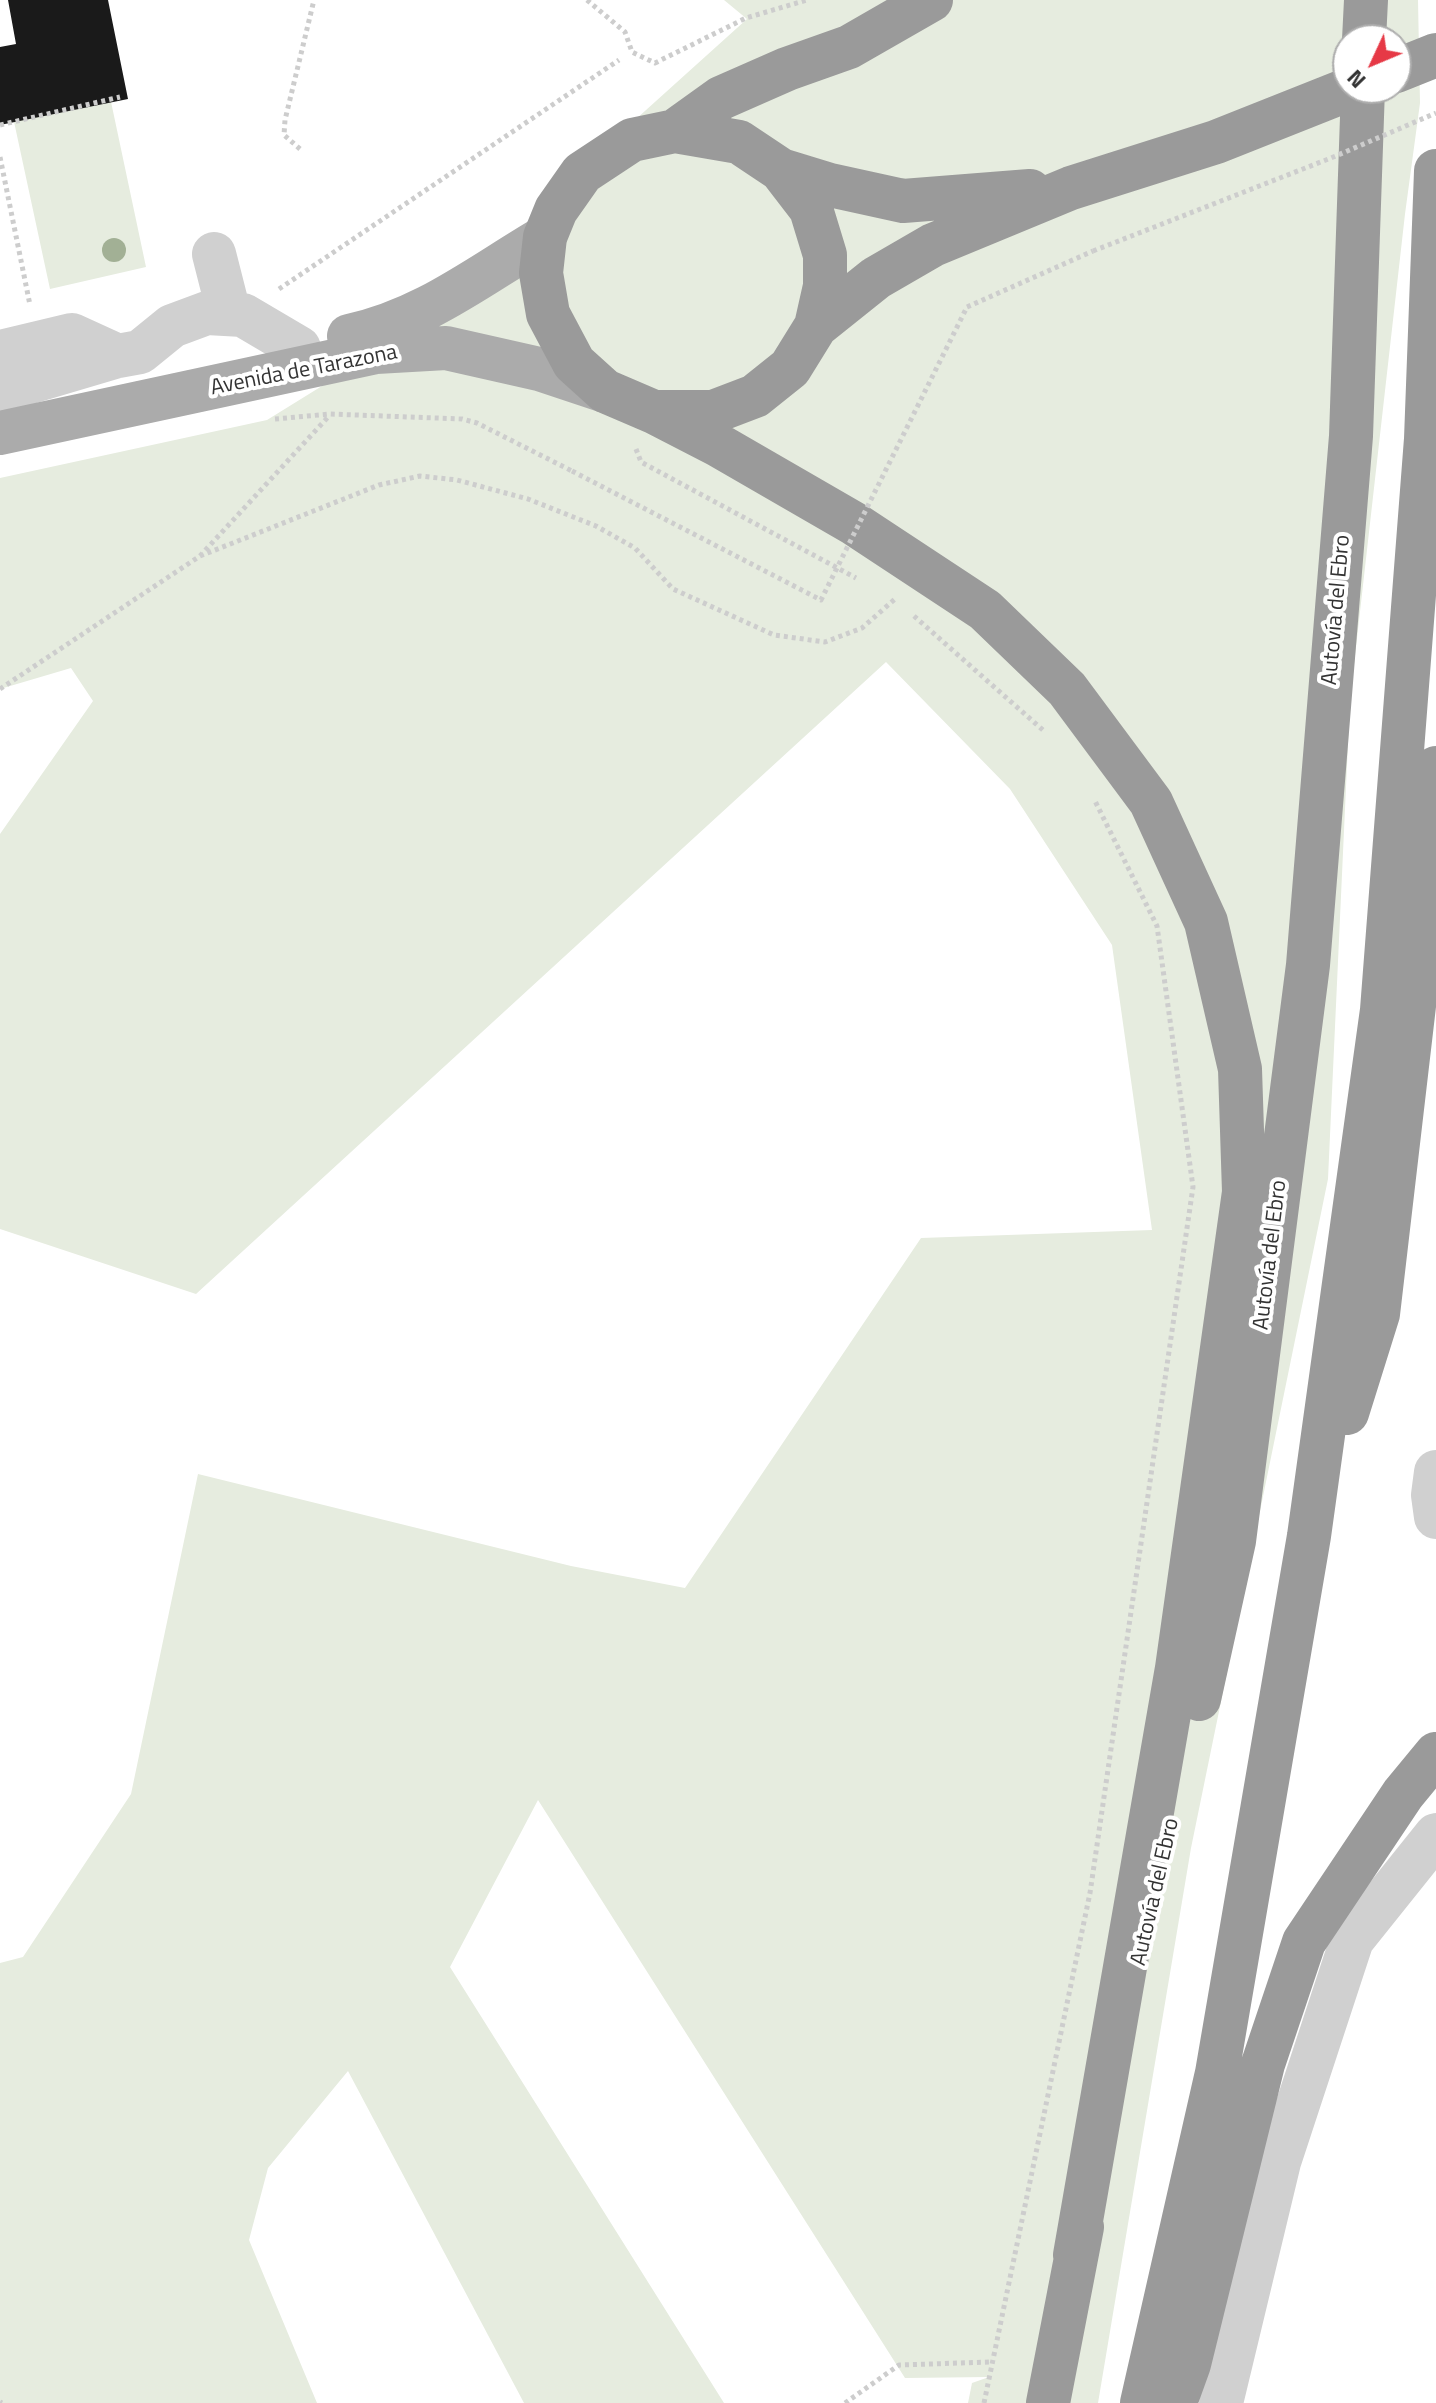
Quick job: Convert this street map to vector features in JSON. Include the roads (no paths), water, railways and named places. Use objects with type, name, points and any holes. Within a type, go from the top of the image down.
[{"type":"highway","points":[[675,131],[721,98],[787,69],[849,47],[931,0]]},
{"type":"highway","points":[[1365,24],[1366,0]]},
{"type":"highway","points":[[1412,65],[1436,55]]},
{"type":"highway","points":[[816,326],[876,278],[933,245],[1071,188],[1216,142],[1332,96]]},
{"type":"highway","name":"Autovía del Ebro","points":[[1048,2403],[1075,2255],[1234,1541],[1308,965],[1351,436],[1362,104]]},
{"type":"highway","points":[[1071,188],[903,201],[830,185],[781,170],[739,142],[675,131],[632,140],[582,173],[556,210],[545,237],[541,273],[548,314],[574,363],[626,400],[718,445],[853,523],[985,610],[1067,689],[1151,802],[1206,922],[1240,1069],[1244,1192],[1177,1668],[1075,2255]]},
{"type":"highway","points":[[626,400],[713,412],[755,396],[790,368],[816,326],[825,286],[825,255],[811,209],[781,170]]},
{"type":"highway","points":[[1142,2403],[1217,2073],[1309,1536],[1382,1010],[1426,439],[1436,171]]},
{"type":"highway","points":[[1309,1536],[1378,1314],[1417,980],[1436,768]]},
{"type":"highway","points":[[1417,980],[1436,910]]},
{"type":"highway","points":[[1175,2403],[1189,2364],[1263,2064],[1304,1942],[1403,1794],[1436,1754]]},
{"type":"main road","name":"Avenida de Tarazona","points":[[0,413],[377,330],[410,318],[545,237]]},
{"type":"main road","name":"Avenida de Tarazona","points":[[0,433],[376,352],[446,348],[539,369],[626,400]]},
{"type":"lane","points":[[182,323],[201,266],[236,314]]},
{"type":"lane","points":[[0,391],[140,352],[172,326],[207,313],[236,314]]},
{"type":"lane","name":"Avenida de Tarazona","points":[[236,314],[299,348]]},
{"type":"lane","points":[[0,352],[72,335],[118,356]]},
{"type":"lane","points":[[1436,1472],[1433,1495],[1436,1517]]},
{"type":"lane","points":[[1221,2403],[1279,2162],[1352,1940],[1436,1835]]}]
